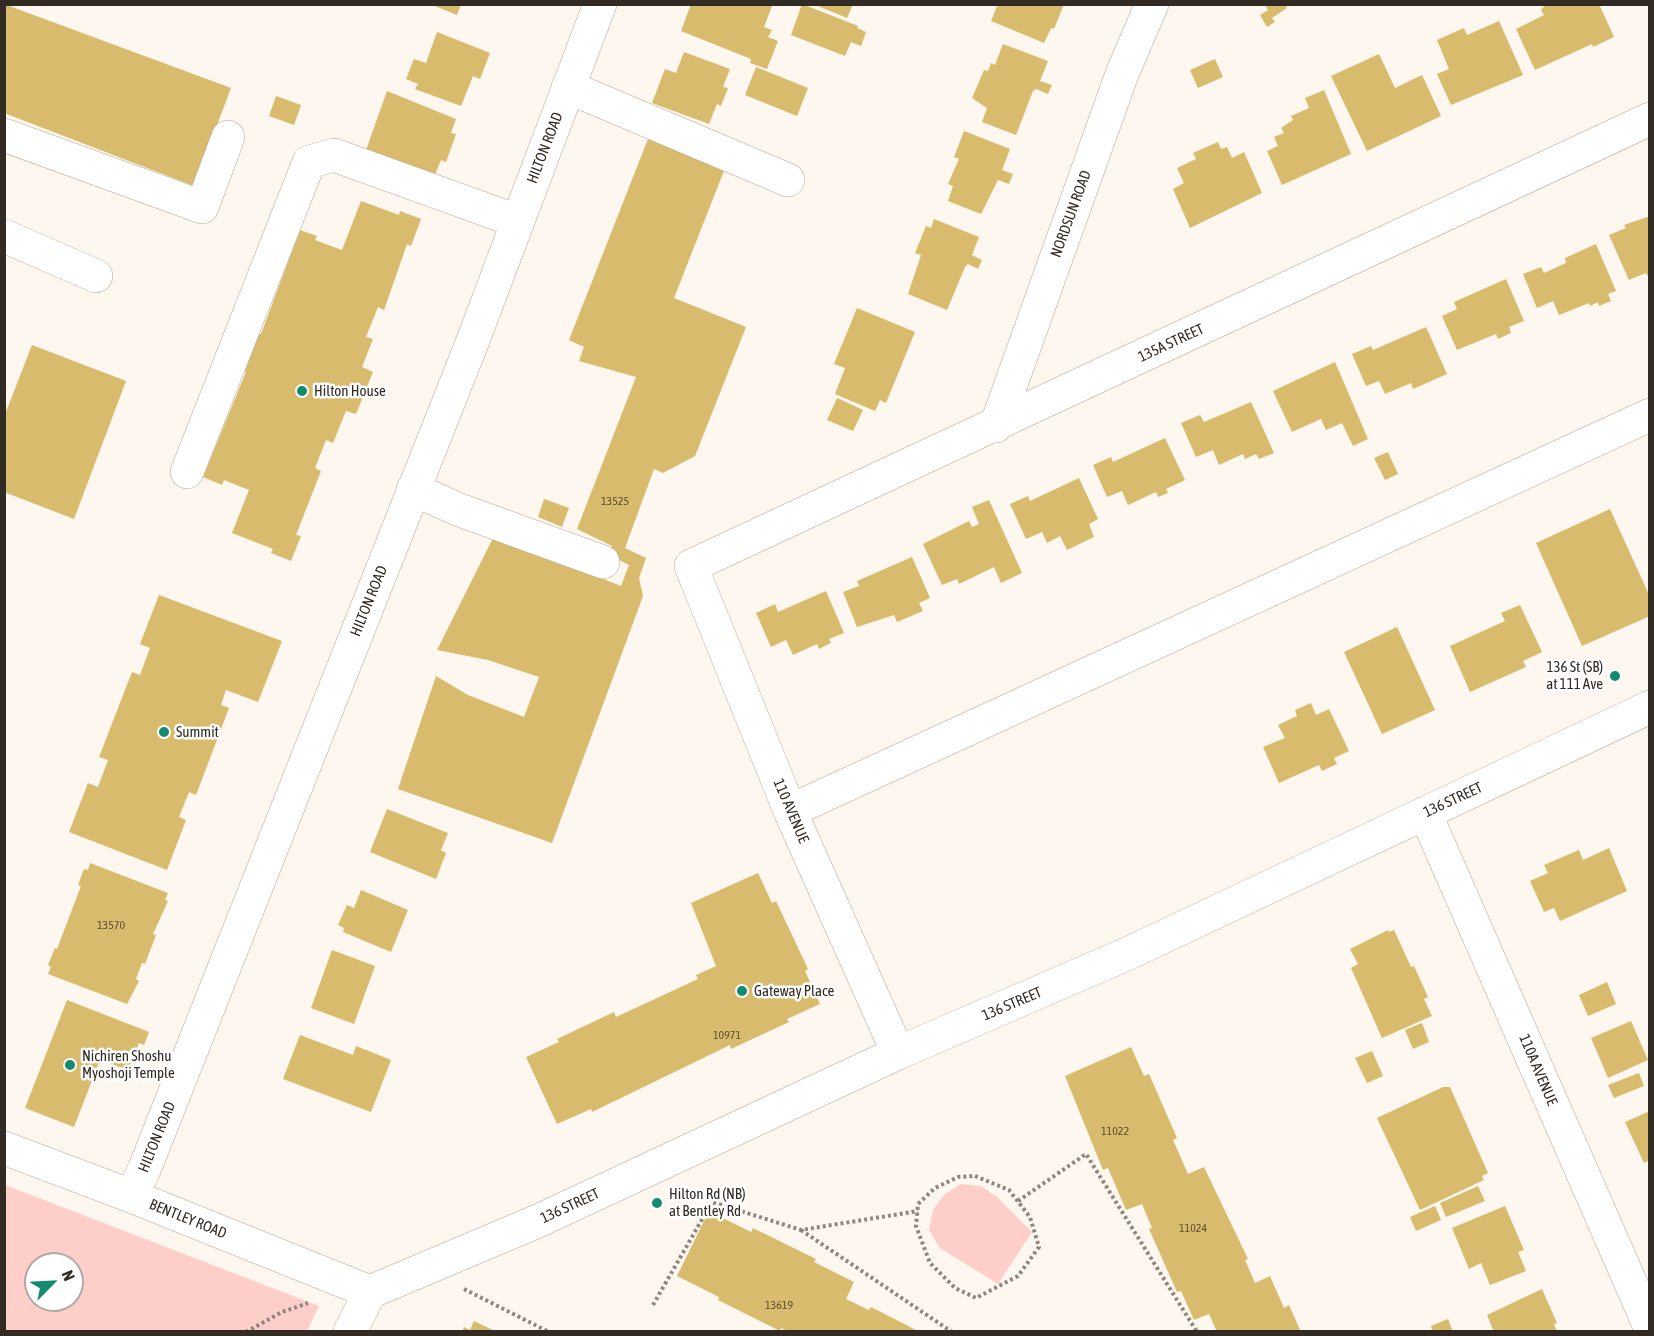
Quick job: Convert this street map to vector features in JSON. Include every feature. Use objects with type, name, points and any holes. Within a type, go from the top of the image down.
[{"type":"street","name":"HILTON ROAD","points":[[131,1196],[144,1170],[413,489],[600,4]]},
{"type":"street","name":"NORDSUN ROAD","points":[[996,426],[1122,74],[1152,4]]},
{"type":"street","points":[[568,87],[788,180]]},
{"type":"street","name":"135A STREET","points":[[691,566],[996,426],[1650,119]]},
{"type":"street","points":[[4,135],[202,207],[228,137]]},
{"type":"street","points":[[187,472],[309,162],[334,155],[517,221]]},
{"type":"street","points":[[4,236],[96,276]]},
{"type":"street","points":[[790,811],[1257,593],[1650,415]]},
{"type":"street","points":[[413,489],[457,509],[603,562]]},
{"type":"street","name":"110 AVENUE","points":[[691,566],[790,811],[898,1053]]},
{"type":"street","name":"136 STREET","points":[[370,1292],[538,1221],[898,1053],[1129,953],[1650,707]]},
{"type":"street","name":"110A AVENUE","points":[[1425,813],[1650,1327]]},
{"type":"street","name":"BENTLEY ROAD","points":[[4,1148],[131,1196],[370,1292]]},
{"type":"street","points":[[350,1332],[370,1292]]},
{"type":"path","points":[[1018,1201],[1086,1154],[1197,1332]]},
{"type":"path","points":[[975,1176],[1009,1190],[1030,1217],[1039,1247],[1018,1276],[976,1298],[955,1288],[930,1263],[916,1226],[918,1211],[918,1204],[935,1188],[958,1177],[975,1176]]},
{"type":"path","points":[[653,1305],[712,1202],[801,1230],[952,1332]]},
{"type":"path","points":[[801,1230],[918,1211]]},
{"type":"path","points":[[462,1287],[549,1332]]},
{"type":"path","points":[[246,1332],[282,1312],[315,1301]]},
{"type":"shaded area","points":[[961,1184],[981,1186],[997,1197],[1032,1232],[998,1284],[940,1248],[929,1230],[933,1210],[944,1195]]},
{"type":"shaded area","points":[[4,1185],[319,1306],[307,1331],[5,1331]]},
{"type":"building","points":[[4,4],[231,88],[194,186],[4,113]]},
{"type":"building","points":[[430,4],[461,4],[457,15]]},
{"type":"building","points":[[691,4],[772,6],[764,27],[772,30],[768,37],[778,41],[767,69],[750,63],[751,59],[681,31]]},
{"type":"building","points":[[802,4],[858,26],[857,28],[866,32],[861,46],[851,42],[845,56],[791,35]]},
{"type":"building","points":[[813,4],[853,4],[847,18]]},
{"type":"building","points":[[998,4],[1064,4],[1054,29],[1051,28],[1044,43],[991,21]]},
{"type":"building","points":[[1264,4],[1285,4],[1287,8],[1272,18],[1275,22],[1267,27],[1260,15],[1268,10]]},
{"type":"building","points":[[1546,4],[1599,4],[1614,37],[1593,47],[1592,44],[1535,70],[1516,29],[1544,15],[1541,10]]},
{"type":"building","points":[[1499,21],[1523,75],[1451,105],[1437,74],[1449,69],[1437,40],[1464,28],[1467,35]]},
{"type":"building","points":[[437,32],[490,53],[480,79],[473,76],[461,106],[415,89],[418,84],[406,79],[414,59],[426,63]]},
{"type":"building","points":[[1003,44],[1048,61],[1040,81],[1052,85],[1048,94],[1036,89],[1033,91],[1016,135],[982,122],[987,108],[972,98],[984,70],[988,71],[991,63],[995,65]]},
{"type":"building","points":[[684,52],[730,69],[723,87],[728,88],[721,106],[717,104],[709,124],[652,103],[665,69],[676,73]]},
{"type":"building","points":[[1379,54],[1395,88],[1422,75],[1441,116],[1367,151],[1331,76]]},
{"type":"building","points":[[1215,59],[1223,77],[1198,88],[1190,70]]},
{"type":"building","points":[[756,67],[808,88],[797,116],[745,95]]},
{"type":"building","points":[[1324,90],[1351,154],[1282,185],[1267,151],[1278,146],[1274,137],[1284,133],[1281,128],[1293,120],[1291,116],[1309,108],[1305,98]]},
{"type":"building","points":[[387,91],[456,119],[451,133],[456,134],[446,162],[441,160],[434,177],[366,150]]},
{"type":"building","points":[[276,96],[301,105],[294,125],[269,116]]},
{"type":"building","points":[[964,131],[1010,149],[1002,170],[1013,174],[1009,184],[998,180],[981,214],[948,201],[953,186],[948,184],[959,159],[954,157]]},
{"type":"building","points":[[648,139],[680,150],[729,158],[674,298],[746,327],[695,456],[663,473],[654,469],[625,548],[646,558],[639,578],[643,596],[552,843],[398,789],[436,676],[468,695],[524,717],[539,677],[488,660],[437,650],[494,536],[621,586],[629,565],[609,555],[612,546],[577,529],[636,377],[579,361],[584,347],[569,340]]},
{"type":"building","points":[[1218,142],[1221,149],[1227,147],[1232,158],[1244,152],[1262,193],[1190,228],[1173,189],[1184,183],[1177,168],[1196,159],[1193,153]]},
{"type":"building","name":"Hilton House","points":[[361,201],[399,215],[400,211],[421,219],[411,246],[407,244],[384,310],[378,307],[366,337],[373,339],[362,367],[373,372],[356,414],[346,411],[333,443],[326,440],[315,468],[321,471],[296,535],[301,536],[291,561],[271,553],[273,549],[232,533],[249,490],[224,480],[222,485],[203,477],[246,372],[237,369],[252,331],[261,334],[300,230],[317,236],[315,240],[342,250]]},
{"type":"building","points":[[1650,216],[1650,280],[1646,273],[1629,280],[1609,235],[1626,228],[1624,225]]},
{"type":"building","points":[[934,219],[979,237],[972,255],[982,260],[978,269],[968,264],[965,267],[947,310],[908,294],[921,255],[915,253],[926,226],[931,228]]},
{"type":"building","points":[[1596,244],[1616,291],[1608,294],[1611,301],[1599,306],[1598,302],[1590,306],[1589,303],[1559,315],[1553,301],[1537,308],[1523,274],[1541,267],[1544,273],[1566,263],[1565,258]]},
{"type":"building","points":[[1506,279],[1524,321],[1509,327],[1511,333],[1498,339],[1496,334],[1457,350],[1442,316],[1457,309],[1454,302]]},
{"type":"building","points":[[857,308],[915,332],[886,403],[880,400],[875,411],[835,394],[845,368],[834,364]]},
{"type":"building","points":[[1426,327],[1447,374],[1413,389],[1411,383],[1385,394],[1379,381],[1366,386],[1352,354],[1371,346],[1373,350]]},
{"type":"building","points":[[32,345],[126,381],[74,519],[4,492],[4,417]]},
{"type":"building","points":[[1335,362],[1368,439],[1353,446],[1342,423],[1326,430],[1321,419],[1292,432],[1273,391]]},
{"type":"building","points":[[837,398],[863,410],[853,431],[827,420]]},
{"type":"building","points":[[1251,402],[1274,453],[1259,459],[1256,454],[1245,459],[1243,454],[1219,465],[1213,450],[1196,457],[1181,423],[1200,415],[1204,422]]},
{"type":"building","points":[[1165,438],[1185,480],[1166,489],[1168,493],[1158,497],[1156,492],[1128,505],[1122,491],[1107,497],[1093,465],[1111,457],[1113,462]]},
{"type":"building","points":[[1388,452],[1398,474],[1385,480],[1374,458]]},
{"type":"building","points":[[1079,478],[1098,519],[1089,524],[1094,537],[1067,550],[1060,536],[1047,543],[1042,532],[1026,539],[1010,504],[1028,496],[1030,501]]},
{"type":"building","points":[[544,499],[569,508],[562,527],[538,517]]},
{"type":"building","points":[[989,500],[1022,573],[1001,583],[994,567],[959,584],[957,579],[942,585],[923,544],[969,521],[972,527],[979,524],[972,507]]},
{"type":"building","points":[[1610,509],[1650,597],[1650,616],[1582,646],[1536,543]]},
{"type":"building","points":[[912,557],[930,598],[919,603],[923,611],[897,622],[894,615],[857,627],[843,592],[859,586],[857,581]]},
{"type":"building","points":[[826,591],[844,633],[829,639],[831,643],[819,649],[817,644],[793,655],[786,640],[771,647],[756,613],[775,604],[778,612]]},
{"type":"building","name":"Summit","points":[[159,595],[282,641],[258,702],[226,690],[221,705],[229,708],[196,795],[189,792],[179,817],[186,820],[167,870],[69,832],[88,783],[98,787],[108,760],[99,757],[132,672],[140,675],[150,648],[140,644]]},
{"type":"building","points":[[1520,605],[1542,652],[1523,661],[1526,667],[1470,692],[1450,646],[1505,621],[1501,613]]},
{"type":"building","points":[[1397,627],[1435,710],[1382,734],[1344,652]]},
{"type":"building","points":[[1311,703],[1316,715],[1329,709],[1349,751],[1334,758],[1337,764],[1322,771],[1319,765],[1279,783],[1263,747],[1285,738],[1278,725],[1297,716],[1295,710]]},
{"type":"building","points":[[387,809],[448,833],[441,850],[446,853],[436,879],[370,852]]},
{"type":"building","points":[[1609,848],[1627,891],[1560,921],[1554,908],[1544,912],[1530,881],[1548,873],[1544,865],[1579,850],[1583,860]]},
{"type":"building","points":[[90,863],[168,893],[165,900],[168,901],[153,934],[156,935],[145,964],[142,963],[136,979],[139,981],[127,1004],[48,974],[51,967],[48,965],[55,948],[57,949],[81,886],[78,885],[84,869],[88,870]]},
{"type":"building","name":"Gateway Place","points":[[758,873],[772,903],[776,901],[808,969],[805,971],[820,1004],[787,1019],[789,1022],[731,1049],[730,1045],[592,1112],[591,1109],[557,1124],[526,1057],[559,1042],[557,1039],[614,1012],[616,1017],[698,979],[696,975],[716,966],[691,903]]},
{"type":"building","points":[[361,890],[408,910],[391,952],[343,932],[344,928],[338,925],[347,905],[354,908]]},
{"type":"building","points":[[1388,930],[1389,932],[1394,930],[1411,967],[1414,966],[1428,997],[1424,999],[1432,1016],[1382,1038],[1351,968],[1358,964],[1350,949]]},
{"type":"building","points":[[332,950],[375,966],[354,1024],[311,1008]]},
{"type":"building","points":[[1607,982],[1616,1004],[1588,1016],[1579,995]]},
{"type":"building","name":"Nichiren Shoshu Myoshoji Temple","points":[[67,1000],[149,1032],[144,1045],[139,1043],[128,1070],[100,1060],[74,1127],[25,1108]]},
{"type":"building","points":[[1631,1021],[1648,1060],[1608,1078],[1591,1038]]},
{"type":"building","points":[[1422,1023],[1429,1042],[1413,1049],[1405,1030]]},
{"type":"building","points":[[300,1035],[353,1055],[356,1046],[391,1060],[371,1112],[283,1079]]},
{"type":"building","points":[[1131,1047],[1144,1076],[1149,1074],[1177,1138],[1173,1140],[1188,1174],[1204,1167],[1248,1259],[1245,1260],[1255,1283],[1270,1276],[1284,1308],[1289,1305],[1301,1332],[1217,1332],[1209,1314],[1194,1320],[1181,1291],[1177,1292],[1149,1229],[1152,1228],[1142,1204],[1126,1210],[1108,1168],[1103,1170],[1065,1076]]},
{"type":"building","points":[[1372,1051],[1383,1076],[1367,1083],[1355,1058]]},
{"type":"building","points":[[1639,1073],[1644,1086],[1614,1098],[1608,1085]]},
{"type":"building","points":[[1443,1087],[1450,1087],[1488,1173],[1482,1176],[1484,1180],[1420,1210],[1377,1118]]},
{"type":"building","points":[[1650,1111],[1650,1160],[1644,1163],[1625,1122]]},
{"type":"building","points":[[1478,1186],[1485,1201],[1446,1217],[1440,1203]]},
{"type":"building","points":[[1435,1206],[1441,1220],[1416,1231],[1410,1217]]},
{"type":"building","points":[[1505,1206],[1524,1250],[1518,1252],[1526,1271],[1490,1285],[1481,1263],[1469,1269],[1452,1228]]},
{"type":"building","points":[[709,1211],[751,1232],[753,1228],[816,1259],[814,1262],[854,1282],[846,1299],[869,1310],[871,1307],[920,1332],[789,1332],[781,1328],[780,1331],[718,1300],[719,1297],[677,1276]]},
{"type":"building","points":[[1542,1289],[1557,1323],[1554,1324],[1557,1332],[1494,1332],[1487,1315]]},
{"type":"building","points":[[1448,1319],[1453,1332],[1433,1332],[1431,1326]]},
{"type":"building","points":[[474,1321],[497,1332],[462,1332],[464,1327],[470,1330]]},
{"type":"place","name":"Hilton House","points":[[302,391]]},
{"type":"place","name":"136 St (SB) at 111 Ave","points":[[1615,676]]},
{"type":"place","name":"Summit","points":[[164,732]]},
{"type":"place","name":"Gateway Place","points":[[742,991]]},
{"type":"place","name":"Nichiren Shoshu Myoshoji Temple","points":[[70,1065]]},
{"type":"place","name":"Hilton Rd (NB) at Bentley Rd","points":[[657,1203]]}]
